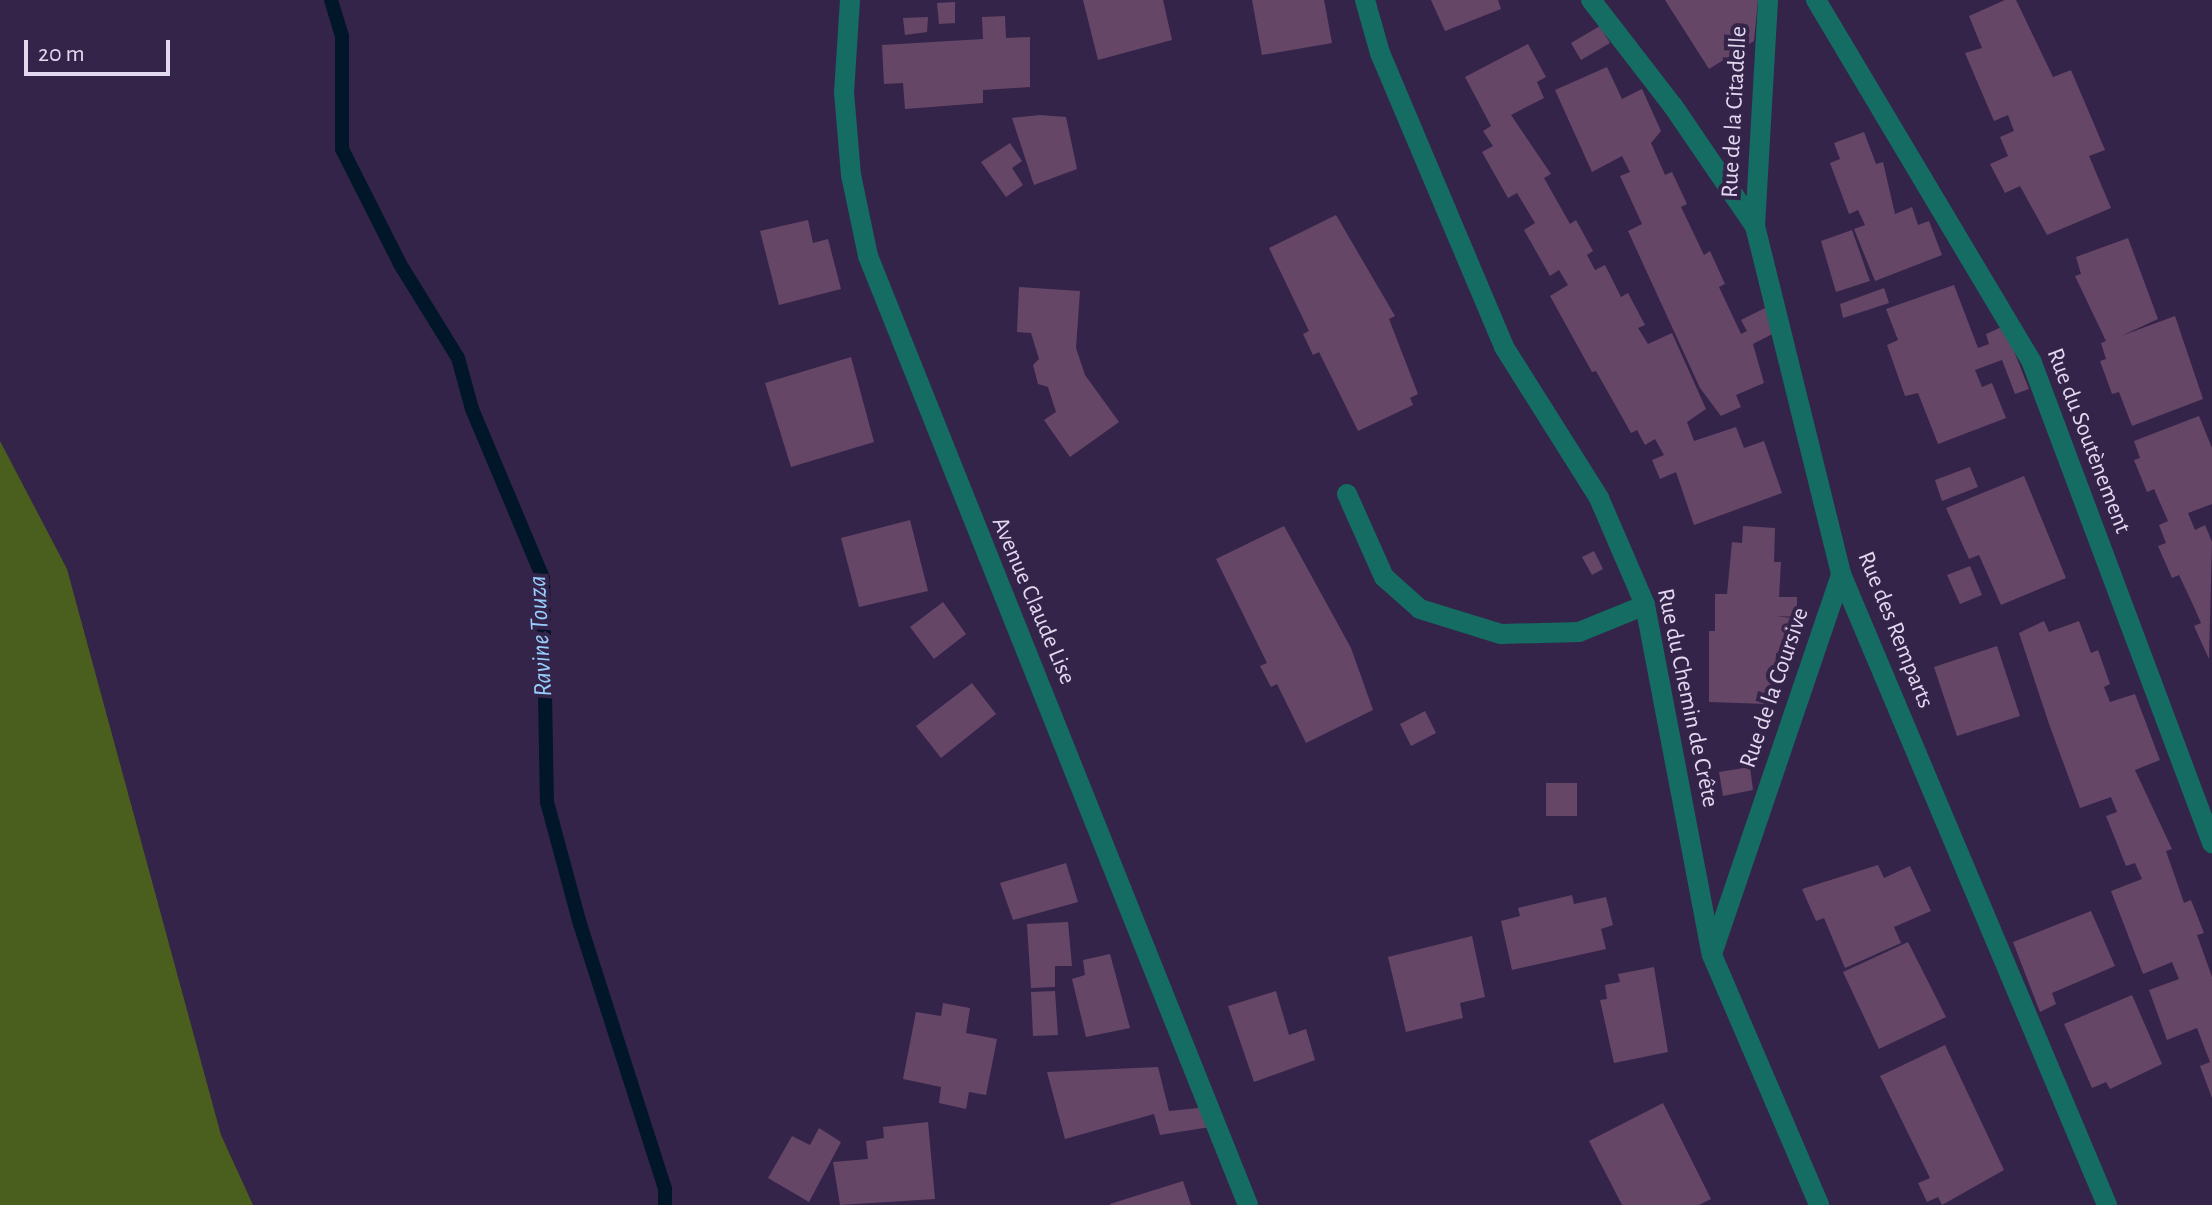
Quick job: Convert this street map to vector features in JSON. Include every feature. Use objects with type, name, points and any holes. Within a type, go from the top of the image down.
[{"type":"street","name":"Avenue Claude Lise","points":[[850,0],[844,92],[851,175],[868,256],[1248,1205]]},
{"type":"street","name":"Rue du Chemin de Crête","points":[[1365,0],[1380,53],[1504,347],[1599,498],[1645,605],[1712,955],[1819,1205]]},
{"type":"street","name":"Rue des Remparts","points":[[1591,0],[1673,106],[1755,226],[1841,574],[2107,1205]]},
{"type":"street","name":"Rue de la Citadelle","points":[[1755,226],[1768,0]]},
{"type":"street","name":"Rue du Soutènement","points":[[1816,0],[2032,363],[2212,843]]},
{"type":"street","points":[[1347,494],[1384,577],[1420,609],[1501,634],[1579,632],[1645,605]]},
{"type":"street","name":"Rue de la Coursive","points":[[1712,955],[1841,574]]},
{"type":"green space","points":[[0,441],[67,569],[221,1135],[253,1205],[0,1205]]},
{"type":"building","points":[[1083,0],[1163,0],[1172,40],[1098,60]]},
{"type":"building","points":[[1252,0],[1324,0],[1332,43],[1262,55]]},
{"type":"building","points":[[1431,0],[1498,0],[1501,9],[1445,31]]},
{"type":"building","points":[[1665,0],[1758,0],[1754,41],[1709,69]]},
{"type":"building","points":[[2005,0],[2016,0],[2053,77],[2071,70],[2105,150],[2089,156],[2111,208],[2047,235],[2020,186],[2005,193],[1990,164],[2008,156],[2000,137],[2014,131],[2008,115],[1994,121],[1965,53],[1982,48],[1969,16]]},
{"type":"building","points":[[955,2],[955,23],[939,24],[937,3]]},
{"type":"building","points":[[1005,16],[1006,38],[1030,37],[1030,87],[983,90],[983,103],[905,109],[903,83],[884,84],[882,45],[983,39],[982,17]]},
{"type":"building","points":[[928,17],[927,32],[905,35],[903,18]]},
{"type":"building","points":[[1600,26],[1610,43],[1581,60],[1571,43]]},
{"type":"building","points":[[1528,44],[1546,77],[1537,82],[1544,98],[1511,115],[1551,174],[1544,178],[1570,224],[1576,220],[1593,251],[1587,255],[1595,270],[1605,265],[1621,297],[1628,293],[1645,325],[1638,328],[1648,344],[1672,333],[1706,409],[1687,422],[1694,441],[1736,427],[1744,448],[1764,441],[1782,493],[1694,525],[1676,472],[1660,479],[1652,460],[1664,455],[1655,439],[1645,445],[1637,430],[1631,433],[1596,371],[1592,372],[1550,296],[1568,285],[1559,270],[1550,276],[1524,230],[1535,223],[1517,193],[1508,198],[1482,152],[1493,146],[1483,131],[1491,126],[1465,77]]},
{"type":"building","points":[[1607,67],[1622,99],[1642,89],[1661,131],[1651,143],[1665,175],[1672,172],[1687,204],[1681,207],[1704,255],[1710,251],[1725,284],[1719,287],[1741,334],[1747,331],[1741,320],[1771,305],[1778,331],[1753,344],[1764,383],[1736,395],[1741,407],[1721,416],[1700,388],[1628,231],[1642,224],[1620,176],[1630,172],[1622,156],[1592,172],[1555,90]]},
{"type":"building","points":[[1040,115],[1066,117],[1077,169],[1034,185],[1012,118]]},
{"type":"building","points":[[1864,132],[1876,164],[1883,162],[1895,214],[1912,207],[1918,225],[1929,221],[1942,255],[1875,281],[1854,229],[1865,225],[1858,210],[1849,214],[1830,163],[1840,159],[1834,143]]},
{"type":"building","points":[[1010,143],[1022,161],[1012,168],[1023,185],[1006,197],[981,162]]},
{"type":"building","points":[[1336,215],[1395,316],[1389,319],[1418,394],[1410,398],[1413,405],[1358,431],[1319,352],[1313,355],[1303,334],[1309,331],[1269,248]]},
{"type":"building","points":[[808,220],[813,243],[828,239],[841,289],[779,305],[760,231]]},
{"type":"building","points":[[1852,230],[1870,281],[1836,292],[1821,241]]},
{"type":"building","points":[[2128,238],[2158,319],[2121,336],[2175,316],[2203,399],[2132,426],[2119,392],[2112,394],[2100,361],[2106,359],[2101,343],[2106,341],[2075,276],[2081,274],[2076,257]]},
{"type":"building","points":[[1954,285],[1978,348],[1989,344],[1986,334],[2004,326],[2029,389],[2015,394],[2002,360],[1975,370],[1982,387],[1992,383],[2006,418],[1938,444],[1918,393],[1905,396],[1887,345],[1898,340],[1886,309]]},
{"type":"building","points":[[1019,287],[1080,291],[1076,348],[1085,375],[1119,422],[1070,457],[1044,420],[1056,412],[1048,387],[1038,384],[1033,365],[1039,359],[1031,333],[1017,332]]},
{"type":"building","points":[[1884,288],[1889,303],[1843,318],[1840,304]]},
{"type":"building","points":[[851,357],[874,442],[791,467],[765,383]]},
{"type":"building","points":[[2199,416],[2212,448],[2212,504],[2188,513],[2195,530],[2205,525],[2212,542],[2209,659],[2194,626],[2201,623],[2194,607],[2179,575],[2172,578],[2158,546],[2166,543],[2159,525],[2168,521],[2154,489],[2147,492],[2134,460],[2140,458],[2134,441]]},
{"type":"building","points":[[1970,467],[1978,487],[1942,501],[1935,480]]},
{"type":"building","points":[[2024,476],[2066,578],[2001,605],[1979,555],[1969,559],[1946,508]]},
{"type":"building","points":[[910,520],[928,591],[859,607],[841,538]]},
{"type":"building","points":[[1284,526],[1351,648],[1373,710],[1306,743],[1277,684],[1271,687],[1260,666],[1267,663],[1216,559]]},
{"type":"building","points":[[1743,526],[1775,528],[1774,562],[1781,562],[1779,597],[1797,597],[1797,617],[1777,616],[1791,618],[1789,654],[1776,653],[1774,687],[1767,687],[1766,704],[1709,702],[1709,631],[1715,631],[1715,594],[1727,594],[1732,542],[1742,543]]},
{"type":"building","points":[[1594,551],[1603,569],[1592,575],[1582,557]]},
{"type":"building","points":[[1970,566],[1982,595],[1960,604],[1947,575]]},
{"type":"building","points":[[943,602],[966,634],[934,659],[910,627]]},
{"type":"building","points":[[2044,621],[2049,632],[2079,621],[2091,653],[2098,650],[2110,684],[2104,687],[2110,702],[2135,694],[2160,760],[2135,770],[2172,849],[2166,851],[2184,903],[2191,900],[2204,933],[2197,935],[2212,977],[2212,1098],[2200,1066],[2210,1062],[2197,1028],[2167,1040],[2149,990],[2179,979],[2172,962],[2143,974],[2111,891],[2142,879],[2135,863],[2126,866],[2106,816],[2117,812],[2111,797],[2080,808],[2049,724],[2019,633]]},
{"type":"building","points":[[1997,646],[2020,716],[1957,736],[1934,667]]},
{"type":"building","points":[[972,683],[996,714],[941,758],[916,726]]},
{"type":"building","points":[[1425,711],[1436,733],[1411,746],[1400,724]]},
{"type":"building","points":[[1750,767],[1753,790],[1723,796],[1719,772]]},
{"type":"building","points":[[1546,783],[1577,783],[1577,816],[1546,816]]},
{"type":"building","points":[[1066,863],[1078,902],[1013,920],[1000,883]]},
{"type":"building","points":[[1878,865],[1884,878],[1910,866],[1931,911],[1894,927],[1901,943],[1845,968],[1824,918],[1816,921],[1802,889]]},
{"type":"building","points":[[1572,895],[1574,904],[1606,897],[1613,925],[1601,929],[1606,949],[1512,970],[1501,921],[1520,916],[1518,908]]},
{"type":"building","points":[[2091,911],[2115,966],[2052,993],[2056,1004],[2040,1012],[2013,942]]},
{"type":"building","points":[[1068,922],[1072,966],[1055,966],[1055,987],[1031,988],[1027,924]]},
{"type":"building","points":[[1472,936],[1485,997],[1460,1003],[1463,1018],[1406,1032],[1388,957]]},
{"type":"building","points":[[1908,942],[1946,1017],[1879,1049],[1843,972]]},
{"type":"building","points":[[1110,954],[1130,1028],[1086,1037],[1072,979],[1085,975],[1083,960]]},
{"type":"building","points":[[1654,967],[1668,1052],[1614,1063],[1600,1000],[1607,999],[1605,985],[1620,982],[1618,974]]},
{"type":"building","points":[[1055,991],[1058,1035],[1033,1036],[1031,992]]},
{"type":"building","points":[[1276,991],[1289,1035],[1306,1029],[1315,1060],[1254,1082],[1228,1006]]},
{"type":"building","points":[[2132,995],[2162,1064],[2110,1089],[2106,1082],[2092,1088],[2064,1024]]},
{"type":"building","points":[[943,1003],[970,1008],[966,1033],[997,1039],[986,1095],[969,1092],[966,1109],[939,1103],[941,1087],[903,1079],[916,1012],[941,1016]]},
{"type":"building","points":[[1945,1045],[2004,1170],[1942,1205],[1938,1197],[1927,1202],[1918,1183],[1930,1178],[1880,1076]]},
{"type":"building","points":[[1158,1067],[1169,1111],[1209,1107],[1216,1126],[1160,1135],[1154,1114],[1065,1139],[1047,1072]]},
{"type":"building","points":[[1663,1103],[1711,1199],[1699,1205],[1622,1205],[1589,1141]]},
{"type":"building","points":[[928,1122],[935,1199],[840,1205],[833,1162],[868,1159],[866,1141],[884,1138],[883,1127]]},
{"type":"building","points":[[819,1128],[841,1142],[809,1202],[768,1178],[792,1136],[810,1145]]},
{"type":"building","points":[[1183,1181],[1191,1205],[1110,1205],[1110,1204]]},
{"type":"waterway","name":"Ravine Touza","points":[[331,0],[342,36],[342,149],[400,264],[458,358],[472,409],[543,578],[547,802],[580,924],[665,1189],[665,1205]]}]
